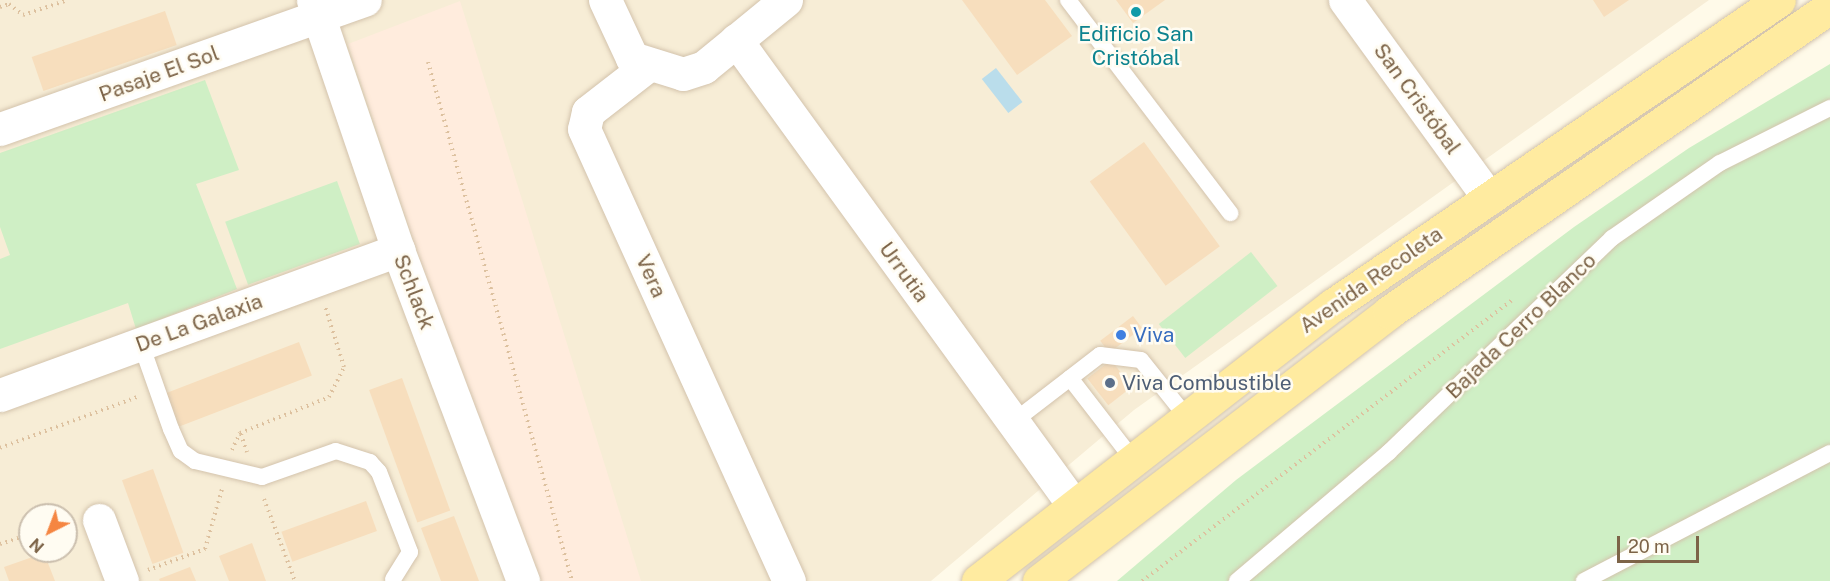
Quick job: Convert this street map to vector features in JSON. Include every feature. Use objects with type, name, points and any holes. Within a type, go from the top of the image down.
[{"type":"main road","name":"Avenida Recoleta","points":[[978,581],[1072,503],[1185,415],[1489,198],[1779,0]]},
{"type":"main road","name":"Avenida Recoleta","points":[[1040,581],[1075,552],[1488,242],[1830,7]]},
{"type":"main road","points":[[1488,242],[1496,221],[1489,198]]},
{"type":"main road","points":[[1072,503],[1080,519],[1075,552]]},
{"type":"street","name":"Pasaje El Sol","points":[[0,129],[316,8],[365,0]]},
{"type":"street","points":[[605,0],[627,51],[647,66],[689,74],[786,0]]},
{"type":"street","name":"San Cristóbal","points":[[1345,0],[1489,198]]},
{"type":"street","name":"Schlack","points":[[316,8],[398,250],[523,581]]},
{"type":"street","name":"Urrutia","points":[[736,40],[1072,503]]},
{"type":"street","name":"Vera","points":[[647,66],[588,112],[584,129],[789,581]]},
{"type":"street","name":"De La Galaxia","points":[[0,395],[398,250]]},
{"type":"street","points":[[99,520],[122,580]]},
{"type":"lane","points":[[1068,0],[1230,213]]},
{"type":"lane","name":"Bajada Cerro Blanco","points":[[1237,581],[1389,452],[1612,238],[1720,163],[1830,108]]},
{"type":"lane","points":[[141,344],[181,451],[227,469],[256,476],[336,451],[370,462],[379,472],[410,552],[393,579]]},
{"type":"lane","points":[[1013,422],[1100,355],[1141,360],[1185,415]]},
{"type":"lane","points":[[1070,378],[1131,456]]},
{"type":"lane","points":[[1584,581],[1830,453]]},
{"type":"path","points":[[0,7],[9,4],[23,15],[67,0]]},
{"type":"path","points":[[428,62],[572,581]]},
{"type":"path","points":[[122,580],[205,549],[227,469],[240,433],[332,391],[343,357],[316,280]]},
{"type":"path","points":[[1142,581],[1522,293]]},
{"type":"path","points":[[0,448],[157,390]]},
{"type":"path","points":[[240,433],[295,581]]},
{"type":"path","points":[[0,544],[18,538]]},
{"type":"shaded area","points":[[0,0],[299,0],[512,581],[0,581]]},
{"type":"shaded area","points":[[325,0],[1709,0],[1134,410],[931,581],[531,581]]},
{"type":"shaded area","points":[[460,1],[641,581],[527,581],[348,44]]},
{"type":"green space","points":[[1830,64],[1830,581],[1117,581],[1236,480],[1574,227],[1689,148]]},
{"type":"green space","points":[[205,80],[239,170],[196,184],[237,289],[136,329],[128,303],[0,349],[0,259],[10,255],[0,227],[0,153]]},
{"type":"green space","points":[[337,181],[360,244],[248,285],[225,222]]},
{"type":"green space","points":[[1251,252],[1277,286],[1185,358],[1159,324]]},
{"type":"water","points":[[996,68],[1022,102],[1008,113],[982,79]]},
{"type":"building","points":[[962,0],[1045,0],[1072,36],[1017,75]]},
{"type":"building","name":"Edificio San Cristóbal","points":[[1116,0],[1165,0],[1133,23]]},
{"type":"building","points":[[1593,0],[1629,0],[1604,17]]},
{"type":"building","points":[[165,11],[177,45],[43,91],[32,57]]},
{"type":"building","points":[[1144,142],[1220,246],[1166,286],[1090,181]]},
{"type":"building","name":"Viva","points":[[1133,316],[1142,328],[1109,353],[1100,341]]},
{"type":"building","points":[[299,342],[312,376],[179,426],[166,393]]},
{"type":"building","name":"Viva Combustible","points":[[1111,360],[1132,387],[1108,405],[1087,378]]},
{"type":"building","points":[[402,378],[450,510],[417,522],[369,390]]},
{"type":"building","points":[[153,469],[183,553],[152,564],[122,480]]},
{"type":"building","points":[[366,501],[377,531],[292,562],[281,532]]},
{"type":"building","points":[[454,516],[479,581],[441,581],[421,528]]},
{"type":"building","points":[[252,543],[266,581],[229,581],[219,556]]},
{"type":"building","points":[[18,562],[48,563],[55,581],[9,581],[4,567]]},
{"type":"building","points":[[190,567],[196,581],[160,581],[159,579]]},
{"type":"place","name":"Edificio San Cristóbal","points":[[1136,12]]},
{"type":"place","name":"Viva","points":[[1121,335]]},
{"type":"place","name":"Viva Combustible","points":[[1110,383]]}]
